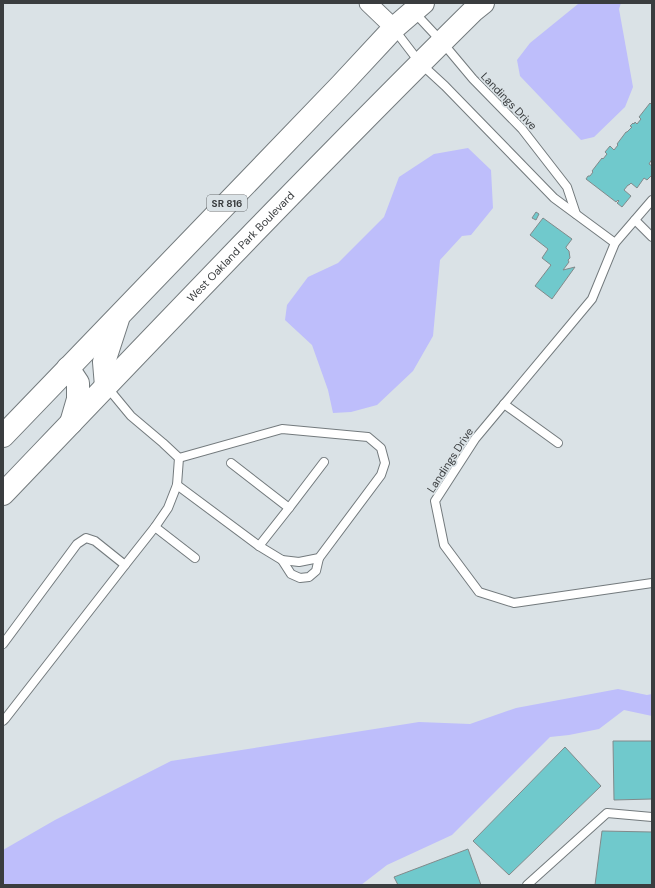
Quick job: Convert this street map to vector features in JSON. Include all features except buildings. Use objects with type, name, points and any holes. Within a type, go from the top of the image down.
[{"type":"main road","name":"West Oakland Park Boulevard","points":[[3,494],[329,156],[420,63],[483,3]]},
{"type":"main road","name":"SR 816","points":[[3,436],[342,85],[413,6]]},
{"type":"main road","points":[[106,386],[104,362],[119,316]]},
{"type":"main road","points":[[68,368],[78,383],[78,399],[70,424]]},
{"type":"street","points":[[368,3],[394,28]]},
{"type":"lane","name":"Landings Drive","points":[[413,6],[473,79],[522,130],[549,164],[567,187],[576,214]]},
{"type":"lane","points":[[394,28],[420,63],[445,86],[554,198],[615,243]]},
{"type":"lane","name":"Landings Drive","points":[[652,200],[615,243],[592,299],[475,439],[436,501],[444,545],[479,592],[514,604],[652,583]]},
{"type":"lane","points":[[635,220],[652,237]]},
{"type":"lane","points":[[3,721],[155,527],[168,508],[177,485],[178,458],[131,416],[106,386]]},
{"type":"lane","points":[[504,404],[558,444]]},
{"type":"lane","points":[[178,458],[282,429],[368,437],[381,448],[385,463],[381,475],[319,558],[316,571],[309,576],[300,578],[291,574],[282,560]]},
{"type":"lane","points":[[231,462],[289,508]]},
{"type":"lane","points":[[259,546],[324,462]]},
{"type":"lane","points":[[177,485],[259,546],[282,560],[299,562],[319,558]]},
{"type":"lane","points":[[155,527],[195,558]]},
{"type":"lane","points":[[3,644],[78,544],[86,538],[95,541],[124,565]]},
{"type":"lane","points":[[527,885],[607,814],[652,817]]},
{"type":"water","points":[[581,3],[621,3],[619,9],[633,87],[625,107],[594,137],[581,140],[520,76],[517,60],[530,43]]},
{"type":"water","points":[[468,148],[491,170],[493,208],[471,235],[462,236],[440,260],[433,336],[413,371],[377,405],[351,412],[333,413],[328,390],[312,345],[285,320],[287,305],[308,277],[338,263],[384,217],[399,177],[434,154]]},
{"type":"water","points":[[618,689],[647,695],[652,694],[652,716],[624,710],[599,729],[550,737],[452,835],[387,865],[361,885],[3,885],[3,850],[55,820],[171,761],[419,722],[470,724],[516,708]]}]
